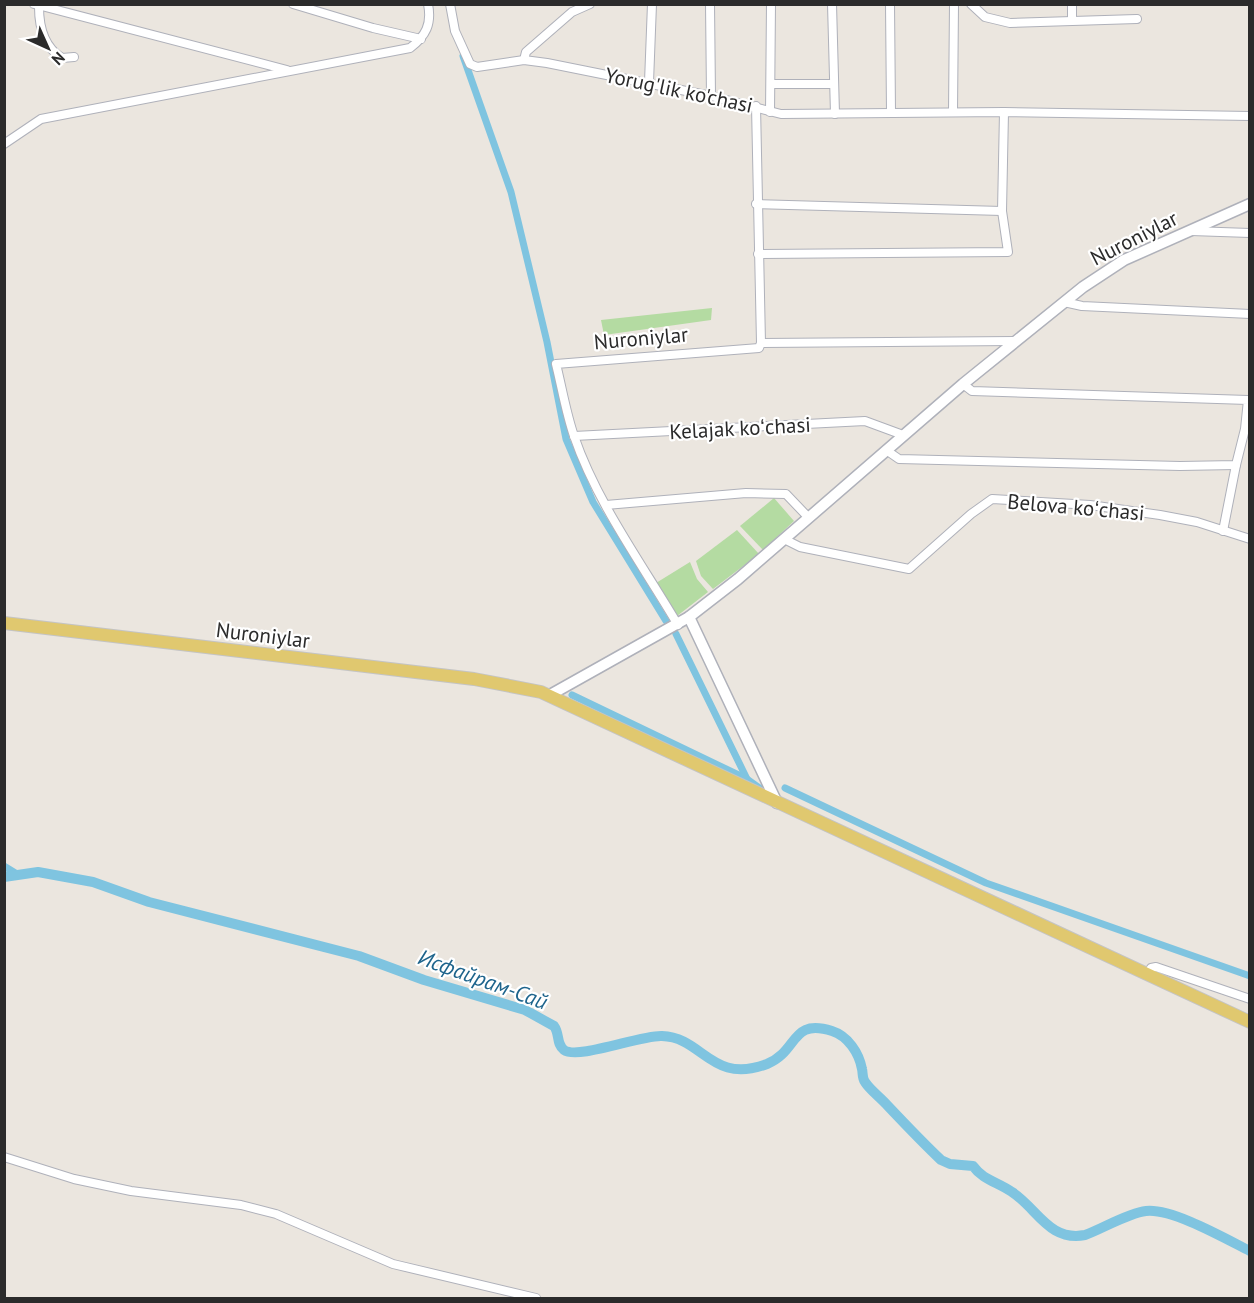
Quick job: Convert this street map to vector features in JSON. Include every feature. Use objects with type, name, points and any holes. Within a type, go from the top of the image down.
[{"type":"main road","name":"Nuroniylar","points":[[4,623],[474,679],[550,695],[689,617],[738,579],[963,384],[1064,302],[1125,260],[1250,204]]},
{"type":"main road","points":[[689,617],[777,803]]},
{"type":"main road","points":[[550,695],[1250,1022]]},
{"type":"street","points":[[293,4],[373,28],[421,39]]},
{"type":"street","points":[[4,144],[40,119],[287,70],[301,70],[402,51],[421,39],[430,22],[428,4]]},
{"type":"street","name":"Yorug'lik ko'chasi","points":[[450,4],[455,31],[470,64],[477,67],[524,60],[649,82],[756,106],[781,114],[1004,112],[1250,116]]},
{"type":"street","points":[[524,60],[526,52],[572,12],[590,4]]},
{"type":"street","points":[[649,82],[651,4]]},
{"type":"street","points":[[710,4],[711,96]]},
{"type":"street","points":[[770,112],[771,4]]},
{"type":"street","points":[[832,4],[835,114]]},
{"type":"street","points":[[890,4],[891,112]]},
{"type":"street","points":[[952,112],[954,4]]},
{"type":"street","points":[[971,4],[985,17],[1010,23],[1137,19]]},
{"type":"street","points":[[1072,4],[1072,20]]},
{"type":"street","points":[[74,57],[62,58],[49,45],[40,26],[37,6],[287,70]]},
{"type":"street","points":[[771,84],[834,84]]},
{"type":"street","points":[[756,106],[756,204],[761,343]]},
{"type":"street","points":[[758,254],[1008,252],[1002,211],[1004,112]]},
{"type":"street","points":[[756,204],[1002,211]]},
{"type":"street","points":[[1190,231],[1250,233]]},
{"type":"street","points":[[1064,302],[1082,306],[1250,314]]},
{"type":"street","name":"Nuroniylar","points":[[678,625],[606,505],[574,436],[556,364],[759,348],[761,343],[1015,341]]},
{"type":"street","points":[[963,384],[972,391],[1248,400],[1245,429],[1223,531]]},
{"type":"street","name":"Kelajak koʻchasi","points":[[574,436],[865,421],[903,435]]},
{"type":"street","points":[[886,450],[899,459],[1180,466],[1236,465]]},
{"type":"street","points":[[606,505],[746,493],[786,494],[808,517]]},
{"type":"street","name":"Belova koʻchasi","points":[[784,539],[800,547],[909,569],[971,514],[992,499],[1090,505],[1188,520],[1250,539]]},
{"type":"street","points":[[1147,975],[1151,968],[1156,967],[1250,999]]},
{"type":"street","points":[[4,1156],[74,1179],[131,1191],[242,1205],[276,1214],[393,1264],[536,1299]]},
{"type":"green space","points":[[712,308],[711,320],[604,335],[601,320]]},
{"type":"green space","points":[[774,498],[794,521],[763,550],[740,526]]},
{"type":"green space","points":[[737,530],[759,554],[713,589],[701,576],[696,561]]},
{"type":"green space","points":[[690,562],[697,579],[708,592],[677,616],[656,583]]},
{"type":"waterway","points":[[463,56],[511,192],[547,342],[566,439],[593,502],[666,621]]},
{"type":"waterway","points":[[676,634],[747,779]]},
{"type":"waterway","points":[[572,695],[747,779],[761,789]]},
{"type":"waterway","points":[[785,788],[986,883],[1250,976]]},
{"type":"waterway","points":[[4,866],[17,874]]},
{"type":"waterway","name":"Исфайрам-Сай","points":[[4,877],[38,872],[93,882],[149,902],[359,956],[424,980],[525,1010],[554,1026],[562,1048],[571,1052],[595,1050],[662,1036],[676,1038],[720,1065],[733,1069],[748,1069],[767,1064],[777,1058],[785,1052],[801,1032],[818,1028],[832,1031],[848,1041],[855,1051],[867,1085],[941,1160],[950,1164],[973,1166],[981,1175],[1021,1199],[1053,1229],[1073,1236],[1085,1235],[1131,1215],[1157,1211],[1199,1225],[1250,1251]]}]
